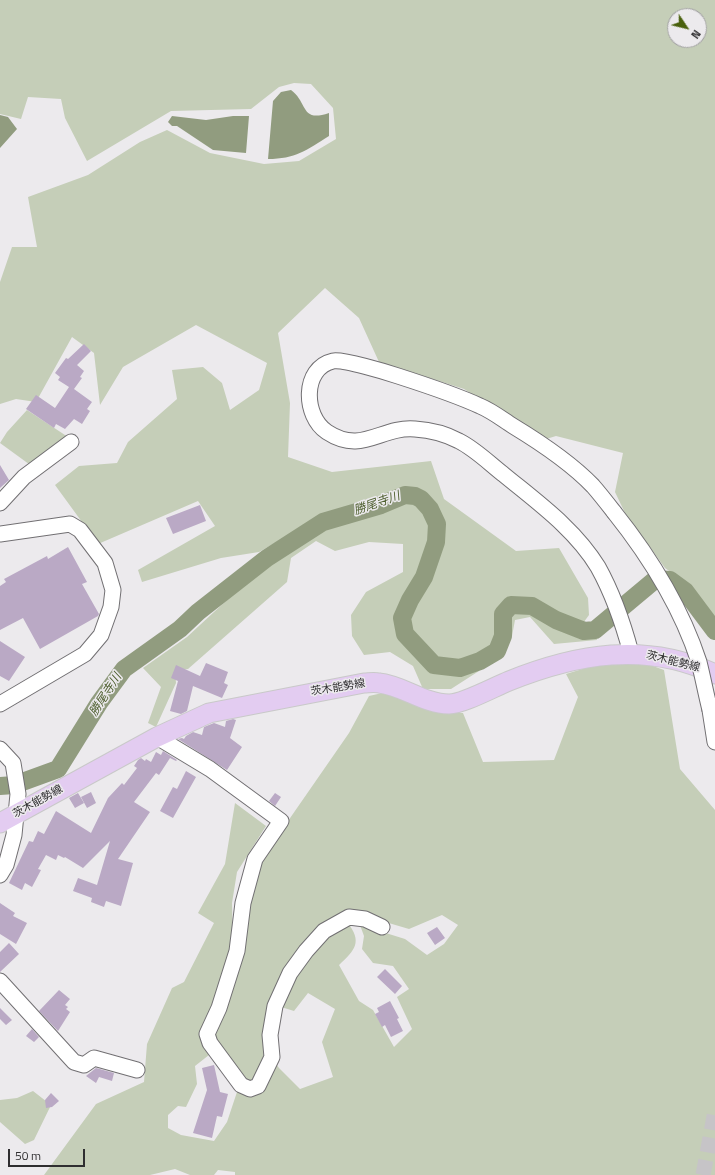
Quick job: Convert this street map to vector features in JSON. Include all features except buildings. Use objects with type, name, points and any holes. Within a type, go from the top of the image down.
[{"type":"main road","name":"茨木能勢線","points":[[0,823],[157,737],[209,713],[364,683],[380,683],[427,699],[449,704],[552,665],[591,657],[629,646],[715,674]]},
{"type":"street","points":[[629,646],[616,604],[597,567],[582,545],[564,525],[476,452],[459,441],[436,432],[413,429],[388,432],[369,439],[353,442],[338,438],[325,431],[314,419],[310,406],[310,390],[314,374],[323,365],[336,360],[396,375],[483,407],[559,456],[593,486],[636,540],[662,580],[685,626],[699,663],[710,710],[715,742]]},
{"type":"street","points":[[0,503],[24,478],[71,442]]},
{"type":"street","points":[[0,534],[70,524],[80,530],[105,563],[113,590],[111,607],[101,635],[85,654],[0,704]]},
{"type":"street","points":[[157,737],[210,769],[281,821],[255,860],[243,904],[237,951],[219,1008],[207,1034],[210,1043],[241,1085],[250,1089],[258,1086],[272,1057],[270,1035],[275,1006],[290,973],[306,951],[324,931],[349,917],[366,919],[382,927]]},
{"type":"street","points":[[0,749],[13,763],[18,794],[14,835],[6,864],[0,875]]},
{"type":"street","points":[[0,981],[74,1062],[84,1065],[94,1058],[138,1070]]},
{"type":"shaded area","points":[[0,0],[715,0],[715,621],[689,585],[665,568],[625,513],[615,492],[623,453],[556,436],[543,440],[464,389],[379,362],[359,318],[325,288],[278,333],[290,403],[288,457],[332,472],[431,461],[444,499],[516,551],[559,548],[588,598],[589,615],[581,626],[559,616],[534,601],[510,600],[500,612],[498,634],[494,648],[478,658],[459,665],[437,660],[410,632],[407,619],[428,578],[441,543],[441,522],[424,497],[418,493],[406,490],[324,515],[259,552],[221,558],[142,582],[138,570],[215,526],[198,501],[98,544],[55,485],[79,466],[117,463],[128,442],[177,399],[172,370],[203,367],[222,383],[230,410],[259,390],[267,363],[196,325],[123,367],[100,405],[94,353],[72,337],[36,402],[16,399],[0,404],[0,282],[12,247],[37,247],[28,197],[88,175],[140,142],[167,130],[210,153],[264,164],[299,161],[336,139],[333,108],[311,84],[294,83],[279,87],[251,109],[171,111],[87,161],[65,118],[61,99],[28,97],[21,119],[0,114]]},
{"type":"shaded area","points":[[291,90],[309,113],[313,115],[320,115],[329,113],[329,136],[300,153],[277,159],[268,159],[273,101],[281,92]]},
{"type":"shaded area","points":[[0,115],[8,117],[17,129],[0,148]]},
{"type":"shaded area","points":[[172,116],[206,120],[233,116],[249,116],[246,153],[213,150],[177,126],[172,126],[168,122]]},
{"type":"shaded area","points":[[27,410],[68,437],[33,467],[0,443],[7,432]]},
{"type":"shaded area","points":[[404,499],[417,502],[426,511],[434,524],[432,542],[422,575],[407,598],[400,618],[402,634],[432,667],[460,670],[482,664],[479,671],[451,689],[423,689],[413,666],[390,652],[364,655],[352,636],[351,615],[366,592],[403,572],[403,544],[369,542],[335,551],[316,541],[291,558],[287,582],[188,669],[175,671],[176,683],[156,727],[148,723],[161,687],[143,668],[187,637],[268,562],[324,526]]},
{"type":"shaded area","points":[[513,609],[531,610],[554,623],[581,634],[595,633],[597,640],[554,644],[530,617],[515,620],[512,636],[507,633],[506,615]]},
{"type":"shaded area","points":[[625,656],[664,670],[680,769],[715,810],[715,1175],[235,1175],[235,1172],[218,1170],[214,1175],[190,1175],[175,1169],[150,1175],[44,1175],[96,1104],[144,1082],[147,1044],[172,988],[184,982],[214,923],[198,913],[225,864],[235,803],[266,826],[237,872],[232,903],[233,951],[201,1036],[209,1055],[195,1066],[197,1084],[186,1107],[178,1106],[168,1115],[168,1128],[181,1135],[214,1141],[227,1122],[238,1089],[251,1093],[274,1061],[300,1089],[333,1077],[322,1042],[335,1009],[308,993],[294,1011],[281,1007],[294,976],[327,934],[347,922],[352,929],[356,940],[355,945],[349,955],[339,965],[359,1001],[373,1010],[394,1047],[412,1029],[397,997],[409,989],[393,966],[373,963],[362,949],[364,936],[360,925],[405,939],[427,955],[444,944],[458,925],[442,915],[409,929],[348,911],[286,970],[266,1058],[252,1082],[243,1079],[214,1039],[213,1032],[246,904],[261,860],[349,733],[369,696],[391,691],[443,712],[463,713],[483,762],[554,760],[578,697],[566,674]]},
{"type":"shaded area","points":[[33,1091],[51,1105],[34,1140],[25,1144],[0,1122],[0,1100],[17,1098]]},
{"type":"waterway","name":"勝尾寺川","points":[[0,786],[14,785],[58,769],[99,703],[124,669],[180,629],[198,612],[267,558],[323,522],[381,505],[405,495],[415,496],[421,499],[430,509],[437,524],[436,542],[424,577],[410,600],[402,618],[405,634],[434,665],[460,668],[480,661],[497,651],[503,636],[503,614],[511,605],[532,606],[556,620],[584,631],[595,630],[656,579],[670,580],[685,591],[715,631]]},
{"type":"tunnel","points":[[703,1175],[715,1111]]}]
